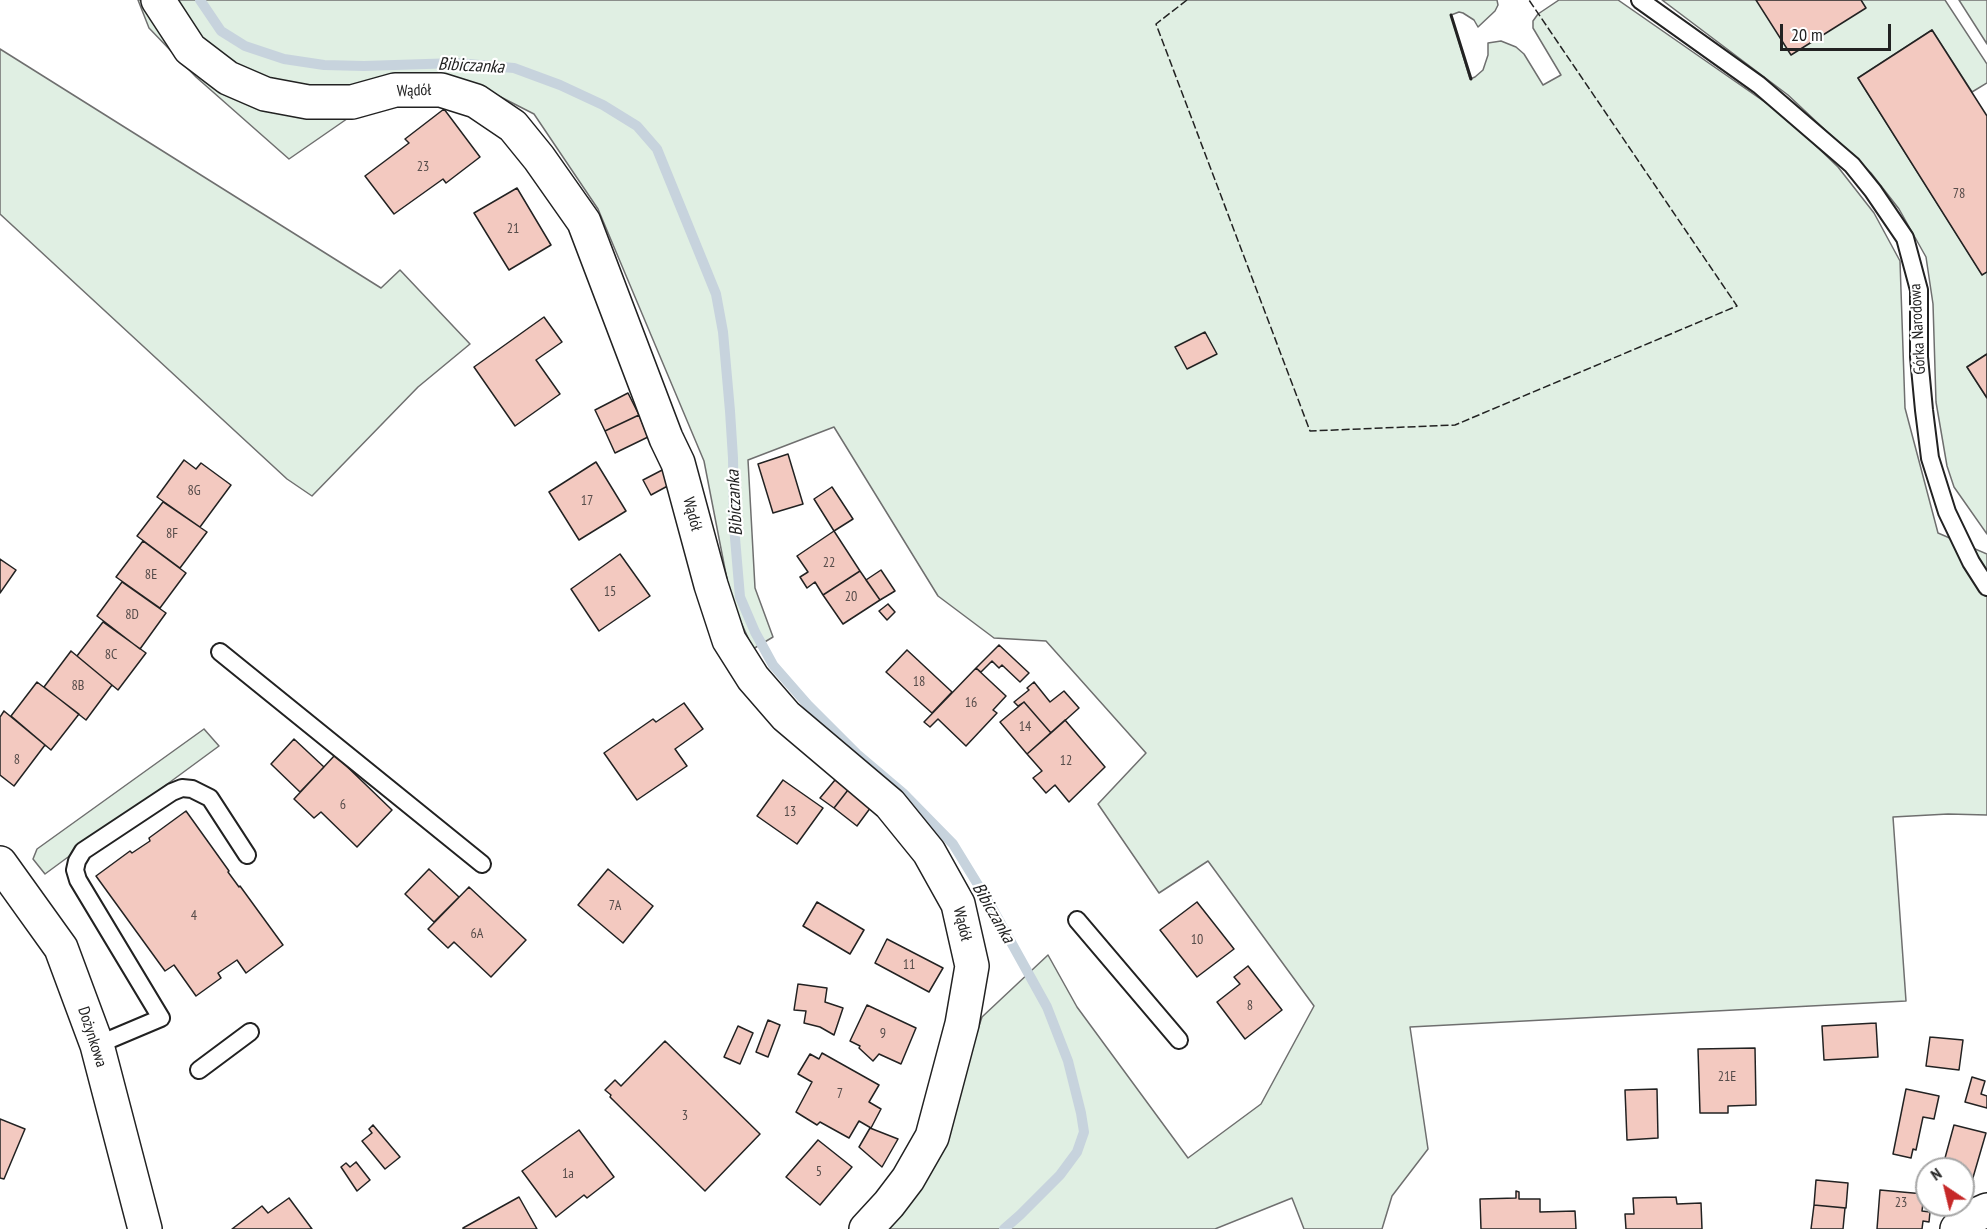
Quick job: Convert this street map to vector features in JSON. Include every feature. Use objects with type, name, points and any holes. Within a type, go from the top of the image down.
[{"type":"street","name":"Wądół","points":[[158,0],[190,49],[228,78],[266,94],[308,102],[352,102],[395,90],[441,90],[476,101],[513,126],[539,158],[584,222],[666,438],[678,463],[711,585],[729,640],[753,678],[786,716],[890,804],[930,852],[958,904],[972,966],[962,1024],[932,1137],[908,1179],[866,1229]]},
{"type":"street","name":"Dożynkowa","points":[[0,863],[61,948],[97,1045],[145,1229]]},
{"type":"street","points":[[1957,1229],[1969,1218],[1987,1210]]},
{"type":"lane","name":"Górka Narodowa","points":[[1640,0],[1759,85],[1852,165],[1905,238],[1919,290],[1919,357],[1930,458],[1947,512],[1971,562],[1987,587]]},
{"type":"lane","points":[[220,652],[482,864]]},
{"type":"lane","points":[[97,1045],[161,1018],[78,880],[75,870],[83,851],[172,792],[182,788],[192,789],[210,798],[248,855]]},
{"type":"lane","points":[[1077,920],[1179,1040]]},
{"type":"lane","points":[[199,1070],[250,1032]]},
{"type":"green space","points":[[138,0],[1497,0],[1498,5],[1495,11],[1478,27],[1474,20],[1463,13],[1451,15],[1470,79],[1483,70],[1488,55],[1488,43],[1501,41],[1516,47],[1524,54],[1543,85],[1561,75],[1533,28],[1533,21],[1538,14],[1559,0],[1618,0],[1785,116],[1838,167],[1874,213],[1900,261],[1905,408],[1938,533],[1987,554],[1987,815],[1948,814],[1893,817],[1906,1001],[1410,1027],[1428,1149],[1392,1196],[1382,1229],[1304,1229],[1292,1198],[1215,1229],[880,1229],[946,1125],[982,1017],[1048,955],[1077,1007],[1188,1158],[1261,1104],[1314,1006],[1208,861],[1159,893],[1098,804],[1146,753],[1046,641],[994,638],[938,596],[834,427],[748,460],[755,588],[773,637],[753,649],[731,600],[704,461],[598,209],[534,114],[485,89],[367,105],[289,159],[196,77],[149,28]]},
{"type":"green space","points":[[1662,0],[1756,0],[1865,8],[1861,0],[1945,0],[1987,64],[1987,83],[1972,92],[1932,30],[1858,78],[1982,274],[1987,272],[1987,354],[1967,367],[1987,398],[1987,534],[1954,487],[1947,466],[1936,402],[1933,304],[1926,257],[1899,209],[1871,173],[1788,95]]},
{"type":"green space","points":[[1959,0],[1987,0],[1987,44]]},
{"type":"green space","points":[[0,49],[381,288],[400,270],[470,344],[418,387],[312,496],[287,479],[0,214]]},
{"type":"green space","points":[[204,729],[219,746],[45,874],[33,859],[37,849]]},
{"type":"building","points":[[1756,0],[1861,0],[1866,8],[1791,55]]},
{"type":"building","points":[[1932,30],[1987,116],[1987,272],[1982,275],[1858,78]]},
{"type":"building","points":[[444,109],[480,157],[446,183],[443,179],[394,214],[365,176],[409,143],[405,139]]},
{"type":"building","points":[[517,188],[551,245],[509,270],[474,213]]},
{"type":"building","points":[[544,317],[562,342],[536,360],[560,394],[515,426],[474,367]]},
{"type":"building","points":[[1205,332],[1217,354],[1187,369],[1175,347]]},
{"type":"building","points":[[1987,354],[1987,398],[1967,367]]},
{"type":"building","points":[[628,393],[639,415],[605,431],[595,410]]},
{"type":"building","points":[[639,415],[648,437],[615,453],[605,431]]},
{"type":"building","points":[[788,454],[803,504],[773,513],[758,464]]},
{"type":"building","points":[[184,460],[196,469],[201,463],[231,485],[200,527],[157,497]]},
{"type":"building","points":[[596,462],[626,511],[579,540],[549,492]]},
{"type":"building","points":[[668,467],[675,482],[651,495],[643,480]]},
{"type":"building","points":[[832,487],[853,519],[834,531],[814,499]]},
{"type":"building","points":[[163,502],[207,532],[180,568],[137,536]]},
{"type":"building","points":[[834,531],[860,571],[823,595],[815,582],[807,588],[800,577],[808,572],[797,556]]},
{"type":"building","points":[[143,541],[186,573],[160,608],[116,577]]},
{"type":"building","points":[[620,554],[650,596],[599,631],[571,589]]},
{"type":"building","points":[[0,559],[16,570],[0,593]]},
{"type":"building","points":[[881,570],[895,591],[880,600],[866,580]]},
{"type":"building","points":[[860,571],[880,600],[843,624],[823,595]]},
{"type":"building","points":[[122,582],[166,613],[140,649],[97,616]]},
{"type":"building","points":[[888,604],[895,612],[887,620],[879,611]]},
{"type":"building","points":[[103,622],[146,653],[118,690],[77,656]]},
{"type":"building","points":[[999,645],[1029,673],[1020,682],[1002,665],[999,668],[992,661],[981,672],[976,668]]},
{"type":"building","points":[[907,650],[952,692],[932,713],[886,672]]},
{"type":"building","points":[[71,651],[112,685],[86,720],[44,687]]},
{"type":"building","points":[[976,668],[1006,696],[993,710],[997,713],[966,746],[938,719],[930,727],[924,722]]},
{"type":"building","points":[[37,682],[79,714],[51,750],[11,716]]},
{"type":"building","points":[[1034,682],[1050,702],[1064,691],[1079,708],[1051,733],[1024,702],[1018,706],[1014,702],[1029,690],[1027,688]]},
{"type":"building","points":[[1024,702],[1051,733],[1027,754],[1000,722]]},
{"type":"building","points":[[684,703],[703,729],[675,749],[687,766],[637,800],[604,753],[653,719],[656,722]]},
{"type":"building","points":[[4,711],[45,745],[14,786],[0,775],[0,717]]},
{"type":"building","points":[[1065,720],[1105,767],[1069,802],[1055,785],[1046,793],[1033,778],[1042,771],[1027,754]]},
{"type":"building","points":[[294,739],[324,767],[300,792],[271,764]]},
{"type":"building","points":[[335,755],[392,810],[357,847],[321,812],[314,818],[294,799]]},
{"type":"building","points":[[783,780],[823,808],[797,844],[757,816]]},
{"type":"building","points":[[835,780],[848,790],[834,808],[820,798]]},
{"type":"building","points":[[848,790],[871,807],[857,826],[834,808]]},
{"type":"building","points":[[186,811],[283,945],[246,973],[237,960],[218,973],[221,978],[196,996],[174,965],[165,971],[96,876],[130,851],[132,853],[150,841],[149,838]]},
{"type":"building","points":[[429,869],[459,897],[434,922],[405,894]]},
{"type":"building","points":[[608,869],[653,906],[623,943],[578,905]]},
{"type":"building","points":[[469,887],[526,940],[491,977],[454,942],[448,948],[428,929]]},
{"type":"building","points":[[817,902],[864,930],[850,954],[803,926]]},
{"type":"building","points":[[1197,902],[1234,949],[1197,977],[1160,930]]},
{"type":"building","points":[[887,939],[943,968],[929,992],[875,963]]},
{"type":"building","points":[[1248,966],[1282,1010],[1245,1039],[1217,1002],[1240,984],[1234,977]]},
{"type":"building","points":[[798,984],[827,988],[825,1002],[843,1008],[834,1035],[820,1027],[804,1023],[806,1011],[794,1010]]},
{"type":"building","points":[[867,1005],[916,1028],[901,1064],[879,1054],[873,1061],[859,1048],[860,1046],[850,1041]]},
{"type":"building","points":[[768,1020],[780,1025],[768,1057],[756,1052]]},
{"type":"building","points":[[1876,1023],[1878,1057],[1824,1060],[1822,1026]]},
{"type":"building","points":[[738,1026],[753,1033],[740,1064],[724,1057]]},
{"type":"building","points":[[1930,1037],[1963,1040],[1959,1070],[1926,1066]]},
{"type":"building","points":[[665,1041],[760,1134],[705,1191],[605,1090],[615,1080],[621,1086]]},
{"type":"building","points":[[1755,1048],[1756,1105],[1728,1106],[1728,1113],[1700,1113],[1698,1049]]},
{"type":"building","points":[[822,1053],[879,1085],[869,1102],[881,1109],[871,1128],[859,1121],[849,1138],[820,1122],[817,1125],[796,1112],[812,1082],[798,1074],[810,1054],[819,1059]]},
{"type":"building","points":[[1972,1077],[1985,1081],[1981,1094],[1987,1096],[1987,1108],[1965,1102]]},
{"type":"building","points":[[1657,1089],[1658,1138],[1627,1140],[1625,1090]]},
{"type":"building","points":[[1906,1089],[1939,1096],[1934,1119],[1923,1117],[1916,1150],[1913,1149],[1911,1158],[1893,1154]]},
{"type":"building","points":[[0,1119],[25,1129],[4,1179],[0,1178]]},
{"type":"building","points":[[373,1125],[400,1157],[385,1169],[362,1141],[372,1133],[369,1129]]},
{"type":"building","points":[[1954,1125],[1986,1133],[1975,1171],[1975,1157],[1945,1157]]},
{"type":"building","points":[[870,1128],[898,1139],[882,1167],[859,1147]]},
{"type":"building","points":[[579,1130],[614,1177],[587,1198],[584,1195],[556,1217],[522,1171]]},
{"type":"building","points":[[818,1140],[852,1167],[820,1205],[786,1177]]},
{"type":"building","points":[[356,1162],[370,1180],[357,1191],[341,1167],[346,1163],[350,1167]]},
{"type":"building","points":[[1816,1180],[1848,1183],[1846,1208],[1814,1205]]},
{"type":"building","points":[[1880,1190],[1915,1193],[1915,1217],[1930,1217],[1929,1222],[1923,1221],[1922,1229],[1877,1229]]},
{"type":"building","points":[[1516,1191],[1519,1192],[1519,1199],[1540,1199],[1540,1212],[1575,1211],[1576,1229],[1481,1229],[1480,1199],[1516,1198]]},
{"type":"building","points":[[519,1197],[537,1229],[463,1229],[463,1228]]},
{"type":"building","points":[[1676,1197],[1677,1204],[1701,1203],[1702,1229],[1626,1229],[1625,1214],[1634,1214],[1633,1198]]},
{"type":"building","points":[[289,1198],[312,1229],[232,1229],[262,1206],[268,1213]]},
{"type":"building","points":[[1814,1205],[1845,1208],[1843,1229],[1811,1229]]},
{"type":"waterway","name":"Bibiczanka","points":[[200,0],[221,31],[245,46],[284,59],[324,65],[457,63],[514,68],[560,85],[603,105],[637,126],[657,149],[716,294],[723,332],[730,411],[734,526],[740,597],[755,632],[773,665],[808,705],[857,754],[903,793],[953,844],[991,906],[1047,1007],[1068,1061],[1084,1132],[1077,1152],[1060,1175],[1004,1229]]},
{"type":"fence","points":[[1187,0],[1156,24],[1310,431],[1455,425],[1737,306],[1529,0]]},
{"type":"wall","points":[[1451,15],[1471,79]]}]
